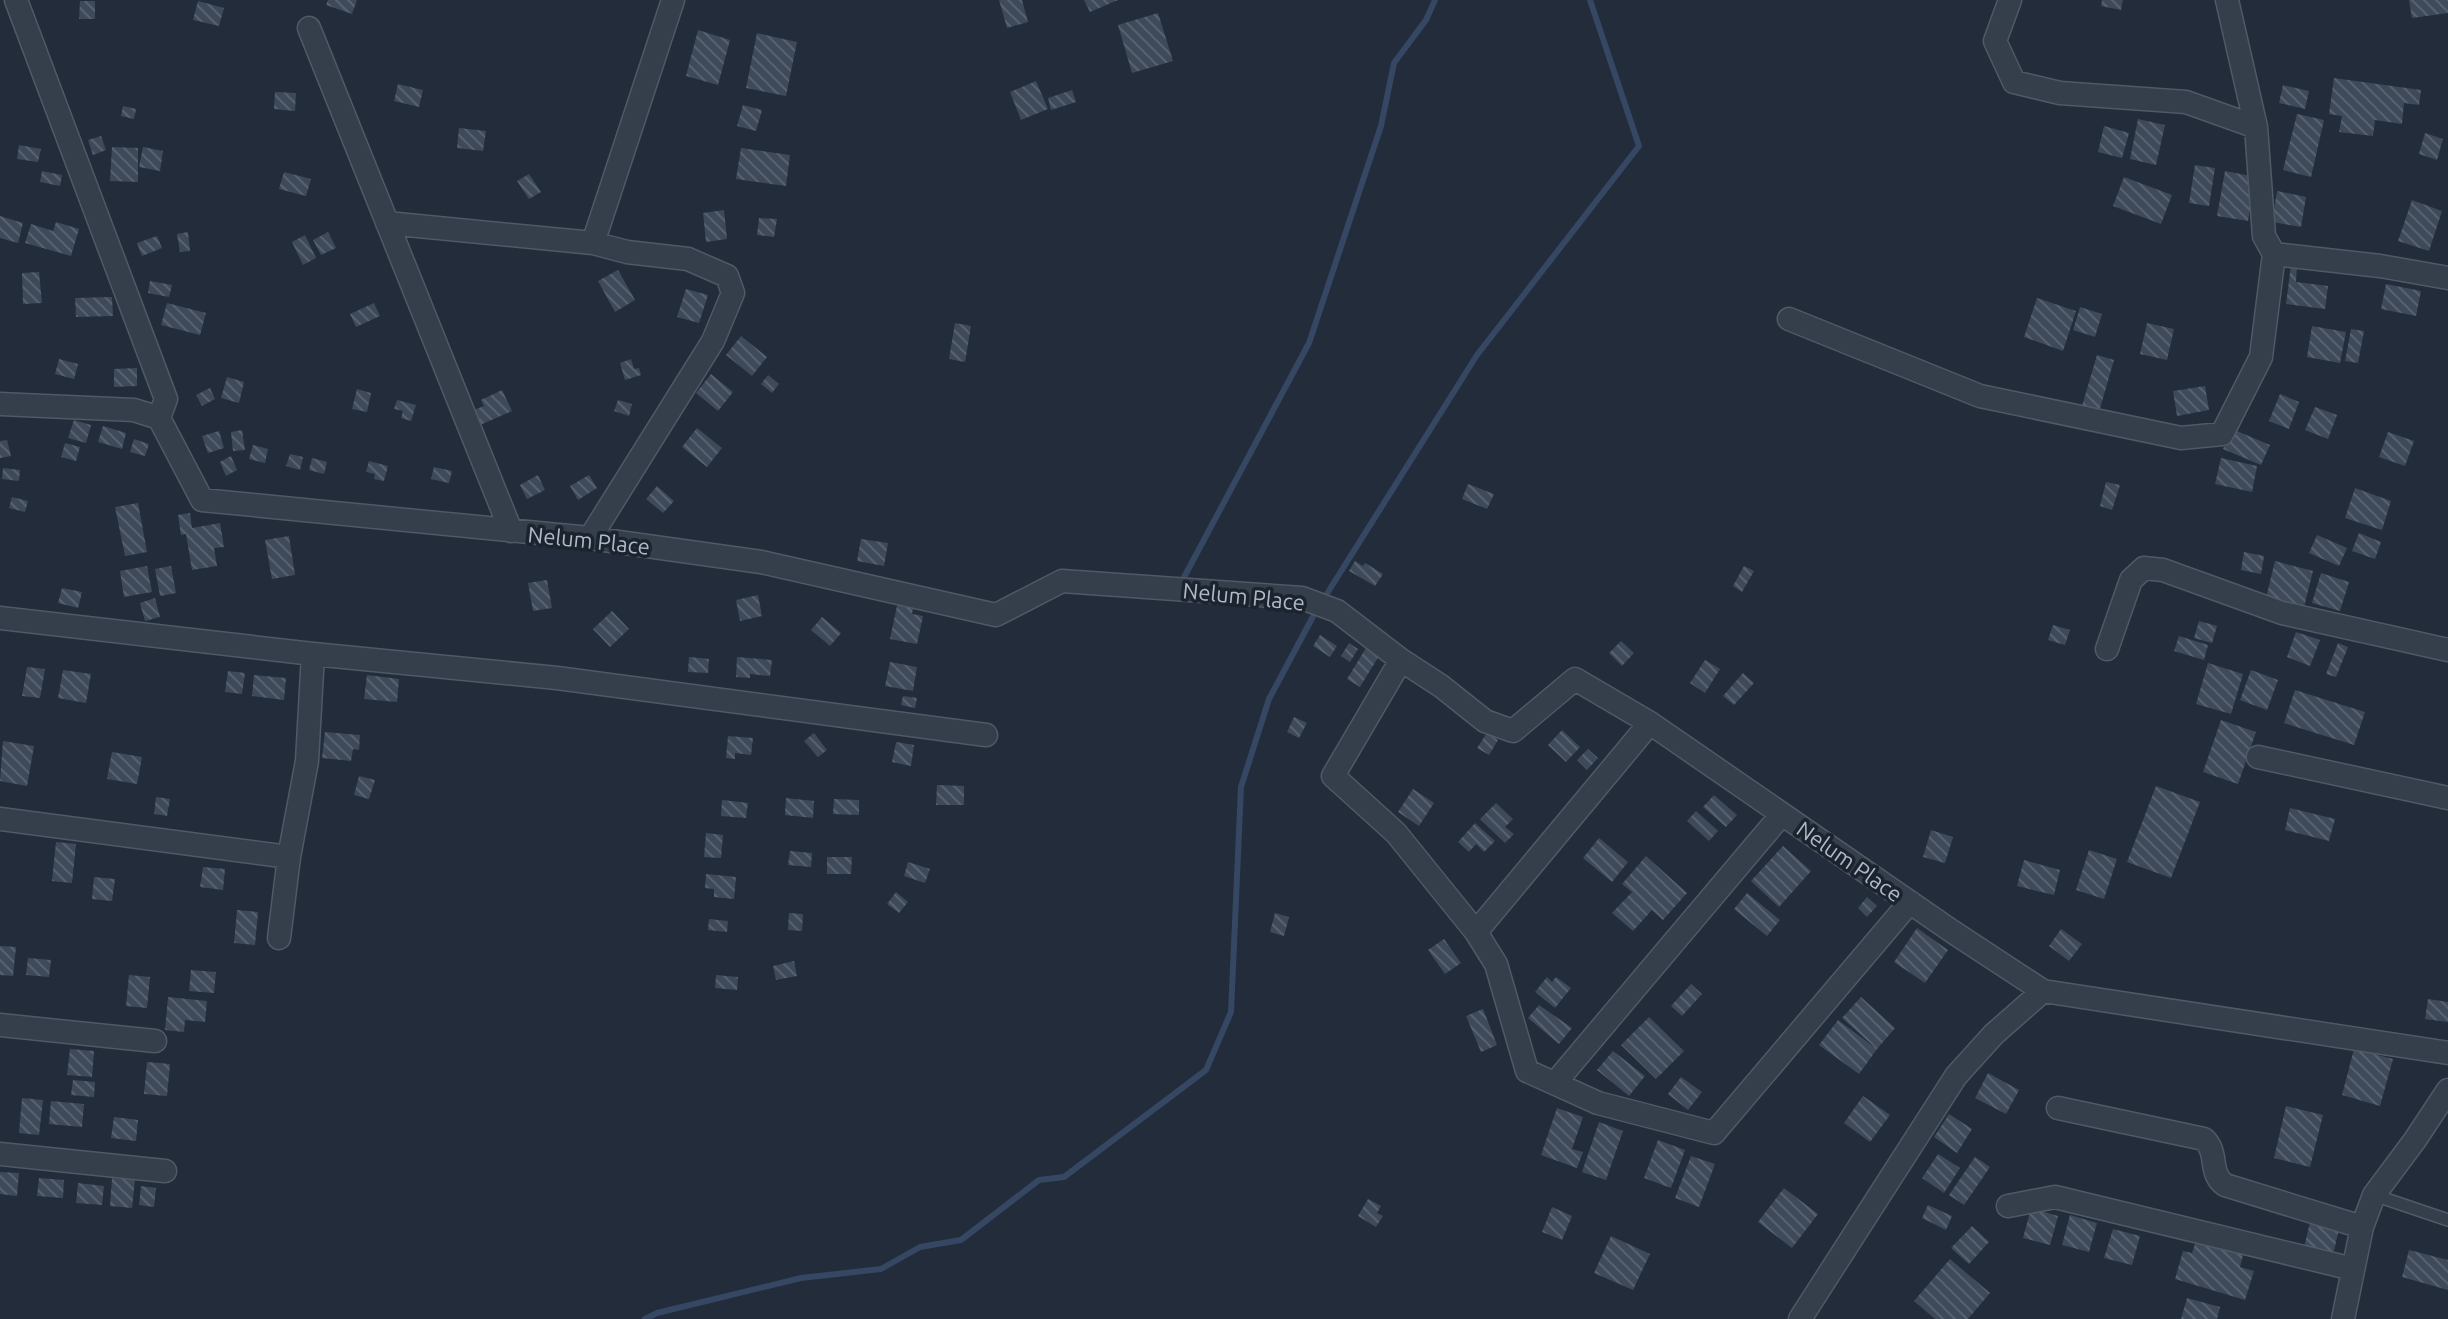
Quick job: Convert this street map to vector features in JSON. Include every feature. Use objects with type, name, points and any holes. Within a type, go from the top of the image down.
[{"type":"street","points":[[0,404],[134,410],[159,418],[166,399],[16,0]]},
{"type":"street","points":[[593,243],[673,0]]},
{"type":"street","points":[[2010,0],[1995,41],[2014,82],[2060,93],[2186,102],[2256,127]]},
{"type":"street","points":[[1789,319],[1980,396],[2181,438],[2222,434],[2261,357],[2274,254],[2264,236],[2256,127],[2227,0]]},
{"type":"street","points":[[309,28],[511,531]]},
{"type":"street","points":[[387,223],[593,243],[627,252],[688,259],[727,276],[733,293],[713,341],[590,538]]},
{"type":"street","points":[[2274,254],[2380,266],[2448,278]]},
{"type":"street","name":"Nelum Place","points":[[159,418],[202,500],[590,538],[761,562],[996,615],[1062,581],[1302,598],[1337,611],[1485,721],[1513,731],[1575,679],[1650,723],[2043,991],[2448,1053]]},
{"type":"street","points":[[2107,649],[2131,580],[2144,568],[2163,570],[2282,613],[2448,650]]},
{"type":"street","points":[[0,618],[557,678],[986,735]]},
{"type":"street","points":[[279,938],[289,857],[307,761],[313,654]]},
{"type":"street","points":[[1401,660],[1333,776],[1396,833],[1476,932],[1496,964],[1527,1071],[1598,1103],[1714,1133],[1910,902]]},
{"type":"street","points":[[1476,932],[1650,723]]},
{"type":"street","points":[[2258,757],[2448,798]]},
{"type":"street","points":[[1555,1083],[1782,814]]},
{"type":"street","points":[[0,819],[289,857]]},
{"type":"street","points":[[1800,1319],[1956,1076],[1994,1034],[2043,991]]},
{"type":"street","points":[[0,1025],[155,1041]]},
{"type":"street","points":[[2343,1319],[2362,1227],[2374,1195],[2448,1090]]},
{"type":"street","points":[[2058,1108],[2204,1139],[2214,1153],[2214,1171],[2218,1180],[2225,1185],[2362,1227]]},
{"type":"street","points":[[0,1154],[165,1171]]},
{"type":"street","points":[[2008,1206],[2055,1197],[2353,1269]]},
{"type":"lane","points":[[2374,1195],[2448,1220]]},
{"type":"building","points":[[328,0],[357,0],[352,14],[326,5]]},
{"type":"building","points":[[999,0],[1022,0],[1028,22],[1007,28]]},
{"type":"building","points":[[1084,0],[1118,0],[1090,12]]},
{"type":"building","points":[[2102,0],[2123,0],[2121,10],[2101,6]]},
{"type":"building","points":[[2409,0],[2448,0],[2448,13],[2412,18]]},
{"type":"building","points":[[80,1],[95,1],[95,19],[79,19]]},
{"type":"building","points":[[198,1],[224,8],[219,26],[193,20]]},
{"type":"building","points":[[1158,13],[1173,61],[1132,73],[1118,25]]},
{"type":"building","points":[[698,30],[730,40],[718,85],[686,76]]},
{"type":"building","points":[[757,33],[797,42],[786,96],[746,88]]},
{"type":"building","points":[[2334,78],[2421,90],[2419,105],[2404,103],[2402,124],[2375,120],[2373,136],[2339,132],[2342,116],[2329,114]]},
{"type":"building","points":[[1036,81],[1048,109],[1021,120],[1010,92]]},
{"type":"building","points":[[398,84],[423,90],[419,107],[394,101]]},
{"type":"building","points":[[2283,85],[2309,91],[2305,109],[2279,103]]},
{"type":"building","points":[[1072,90],[1076,102],[1051,110],[1048,98]]},
{"type":"building","points":[[275,92],[296,93],[295,111],[274,109]]},
{"type":"building","points":[[743,105],[762,110],[756,131],[737,126]]},
{"type":"building","points":[[123,106],[136,109],[134,119],[121,116]]},
{"type":"building","points":[[2297,114],[2324,120],[2311,177],[2283,170]]},
{"type":"building","points":[[2138,119],[2165,125],[2156,165],[2130,159]]},
{"type":"building","points":[[2104,126],[2129,133],[2122,158],[2098,152]]},
{"type":"building","points":[[459,128],[486,131],[483,151],[457,148]]},
{"type":"building","points":[[2425,133],[2443,139],[2437,160],[2419,154]]},
{"type":"building","points":[[101,136],[106,150],[93,155],[88,140]]},
{"type":"building","points":[[19,145],[41,149],[38,162],[17,159]]},
{"type":"building","points":[[112,147],[138,148],[138,182],[110,181]]},
{"type":"building","points":[[143,147],[163,151],[160,171],[139,167]]},
{"type":"building","points":[[741,148],[790,155],[786,186],[736,179]]},
{"type":"building","points":[[2195,165],[2215,168],[2209,206],[2189,203]]},
{"type":"building","points":[[42,171],[62,175],[60,186],[40,182]]},
{"type":"building","points":[[2225,171],[2256,177],[2248,221],[2217,216]]},
{"type":"building","points":[[284,172],[311,179],[306,196],[279,189]]},
{"type":"building","points":[[529,174],[541,192],[529,199],[517,181]]},
{"type":"building","points":[[2124,177],[2172,195],[2161,224],[2113,206]]},
{"type":"building","points":[[2277,191],[2306,197],[2301,227],[2272,222]]},
{"type":"building","points":[[2412,200],[2442,211],[2429,251],[2398,241]]},
{"type":"building","points":[[724,210],[727,239],[706,242],[703,213]]},
{"type":"building","points":[[0,216],[23,223],[18,243],[0,238]]},
{"type":"building","points":[[759,218],[777,219],[774,237],[757,235]]},
{"type":"building","points":[[56,222],[79,229],[71,256],[25,243],[31,224],[53,231]]},
{"type":"building","points":[[188,232],[190,251],[180,252],[177,234]]},
{"type":"building","points":[[328,232],[336,248],[321,255],[313,240]]},
{"type":"building","points":[[305,235],[316,258],[303,265],[292,242]]},
{"type":"building","points":[[157,236],[162,248],[142,256],[137,243]]},
{"type":"building","points":[[2291,265],[2297,265],[2296,282],[2328,286],[2325,309],[2286,304]]},
{"type":"building","points":[[618,270],[635,300],[615,312],[598,281]]},
{"type":"building","points":[[39,272],[42,303],[23,304],[22,273]]},
{"type":"building","points":[[150,281],[172,285],[169,297],[148,293]]},
{"type":"building","points":[[2386,284],[2421,291],[2416,316],[2381,309]]},
{"type":"building","points":[[686,289],[708,295],[699,323],[677,317]]},
{"type":"building","points":[[112,297],[113,316],[76,317],[75,298]]},
{"type":"building","points":[[2037,298],[2076,311],[2063,351],[2024,337]]},
{"type":"building","points":[[167,303],[206,313],[200,335],[161,325]]},
{"type":"building","points":[[374,303],[380,316],[356,327],[350,314]]},
{"type":"building","points":[[2080,307],[2102,314],[2095,337],[2073,330]]},
{"type":"building","points":[[955,323],[971,326],[965,362],[949,359]]},
{"type":"building","points":[[2147,323],[2174,329],[2167,360],[2140,354]]},
{"type":"building","points":[[2312,326],[2346,332],[2340,363],[2307,357]]},
{"type":"building","points":[[2351,329],[2364,331],[2358,363],[2345,361]]},
{"type":"building","points":[[741,336],[767,357],[752,376],[726,355]]},
{"type":"building","points":[[2097,355],[2114,360],[2099,412],[2082,406]]},
{"type":"building","points":[[59,359],[78,364],[74,379],[55,374]]},
{"type":"building","points":[[631,359],[634,369],[639,368],[641,375],[625,380],[620,363]]},
{"type":"building","points":[[137,368],[137,386],[114,387],[114,369]]},
{"type":"building","points":[[711,374],[733,392],[718,411],[696,393]]},
{"type":"building","points":[[768,375],[779,384],[772,393],[761,384]]},
{"type":"building","points":[[227,377],[244,382],[239,403],[221,398]]},
{"type":"building","points":[[2205,386],[2209,410],[2177,416],[2173,391]]},
{"type":"building","points":[[210,388],[215,399],[202,406],[196,395]]},
{"type":"building","points":[[357,389],[371,393],[367,412],[352,409]]},
{"type":"building","points":[[502,390],[512,411],[480,425],[474,410],[484,406],[481,400]]},
{"type":"building","points":[[2280,394],[2299,402],[2289,429],[2269,421]]},
{"type":"building","points":[[397,400],[416,405],[411,421],[401,418],[403,411],[394,409]]},
{"type":"building","points":[[618,400],[632,404],[629,416],[614,411]]},
{"type":"building","points":[[2315,407],[2337,415],[2328,439],[2305,430]]},
{"type":"building","points":[[74,420],[91,425],[86,443],[68,438]]},
{"type":"building","points":[[103,426],[126,433],[122,449],[98,442]]},
{"type":"building","points":[[697,428],[722,448],[707,467],[682,447]]},
{"type":"building","points":[[2232,429],[2270,445],[2261,465],[2223,449]]},
{"type":"building","points":[[242,430],[245,450],[233,451],[231,432]]},
{"type":"building","points":[[219,431],[224,448],[208,453],[202,436]]},
{"type":"building","points":[[2388,432],[2414,441],[2405,466],[2379,457]]},
{"type":"building","points":[[134,439],[149,444],[145,456],[130,452]]},
{"type":"building","points":[[7,440],[11,456],[0,458],[0,441]]},
{"type":"building","points":[[65,443],[80,447],[76,461],[61,457]]},
{"type":"building","points":[[253,445],[268,449],[265,463],[249,459]]},
{"type":"building","points":[[290,454],[303,457],[300,470],[286,466]]},
{"type":"building","points":[[231,456],[237,470],[226,476],[220,462]]},
{"type":"building","points":[[312,458],[327,462],[324,474],[309,470]]},
{"type":"building","points":[[2221,458],[2257,466],[2252,492],[2215,484]]},
{"type":"building","points":[[369,461],[388,466],[384,481],[374,479],[375,474],[366,472]]},
{"type":"building","points":[[434,467],[452,471],[449,483],[431,479]]},
{"type":"building","points":[[3,468],[20,470],[19,481],[2,479]]},
{"type":"building","points":[[538,475],[545,490],[527,499],[520,485]]},
{"type":"building","points":[[589,475],[597,488],[578,500],[570,486]]},
{"type":"building","points":[[2106,482],[2120,485],[2112,510],[2100,506]]},
{"type":"building","points":[[1468,484],[1494,494],[1487,509],[1462,499]]},
{"type":"building","points":[[657,486],[674,501],[663,513],[646,499]]},
{"type":"building","points":[[2355,488],[2391,501],[2382,530],[2345,518]]},
{"type":"building","points":[[12,497],[28,501],[25,512],[9,508]]},
{"type":"building","points":[[138,503],[147,552],[125,556],[115,507]]},
{"type":"building","points":[[190,513],[192,528],[220,523],[224,547],[214,548],[217,566],[192,570],[186,534],[181,535],[178,515]]},
{"type":"building","points":[[2359,533],[2381,542],[2375,559],[2352,551]]},
{"type":"building","points":[[2317,535],[2347,548],[2339,566],[2309,553]]},
{"type":"building","points":[[289,536],[295,575],[272,579],[265,540]]},
{"type":"building","points":[[861,539],[888,543],[884,566],[857,561]]},
{"type":"building","points":[[2244,552],[2264,556],[2261,574],[2241,570]]},
{"type":"building","points":[[1355,561],[1383,574],[1375,586],[1349,571]]},
{"type":"building","points":[[2275,561],[2313,571],[2304,607],[2266,598]]},
{"type":"building","points":[[147,566],[152,592],[124,597],[120,571]]},
{"type":"building","points":[[171,566],[176,593],[160,596],[155,569]]},
{"type":"building","points":[[1744,566],[1754,571],[1742,592],[1733,586]]},
{"type":"building","points":[[2321,573],[2349,582],[2340,611],[2312,603]]},
{"type":"building","points":[[547,580],[552,608],[533,611],[528,583]]},
{"type":"building","points":[[62,588],[82,592],[78,608],[58,603]]},
{"type":"building","points":[[758,595],[762,616],[740,621],[736,600]]},
{"type":"building","points":[[155,598],[160,617],[145,621],[140,603]]},
{"type":"building","points":[[898,601],[914,604],[912,614],[923,616],[917,644],[890,639]]},
{"type":"building","points":[[612,611],[629,629],[610,647],[593,629]]},
{"type":"building","points":[[822,617],[841,633],[830,646],[811,630]]},
{"type":"building","points":[[2199,621],[2217,626],[2212,643],[2194,638]]},
{"type":"building","points":[[2053,625],[2070,630],[2065,645],[2048,640]]},
{"type":"building","points":[[2296,632],[2320,640],[2310,666],[2287,657]]},
{"type":"building","points":[[1320,635],[1337,646],[1330,657],[1313,646]]},
{"type":"building","points":[[2179,636],[2208,645],[2204,660],[2174,651]]},
{"type":"building","points":[[1621,641],[1634,653],[1622,666],[1609,653]]},
{"type":"building","points":[[1349,643],[1358,649],[1350,662],[1341,656]]},
{"type":"building","points":[[2338,643],[2348,647],[2336,677],[2326,674]]},
{"type":"building","points":[[1366,648],[1379,656],[1360,687],[1347,679]]},
{"type":"building","points":[[689,657],[709,659],[708,673],[688,672]]},
{"type":"building","points":[[737,657],[772,660],[770,676],[750,674],[750,678],[736,677]]},
{"type":"building","points":[[1705,660],[1720,669],[1705,693],[1690,683]]},
{"type":"building","points":[[890,662],[917,667],[913,691],[885,686]]},
{"type":"building","points":[[2208,663],[2243,674],[2231,714],[2196,704]]},
{"type":"building","points":[[27,667],[45,669],[40,698],[22,696]]},
{"type":"building","points":[[63,670],[91,674],[86,703],[58,698]]},
{"type":"building","points":[[2251,670],[2278,680],[2267,710],[2240,700]]},
{"type":"building","points":[[228,671],[245,673],[242,694],[225,692]]},
{"type":"building","points":[[1743,673],[1754,683],[1734,705],[1723,696]]},
{"type":"building","points":[[254,675],[286,678],[284,700],[252,696]]},
{"type":"building","points":[[367,675],[399,679],[397,702],[364,699]]},
{"type":"building","points":[[2295,690],[2365,712],[2354,745],[2284,723]]},
{"type":"building","points":[[903,696],[917,698],[915,708],[901,705]]},
{"type":"building","points":[[1294,717],[1307,723],[1299,738],[1287,732]]},
{"type":"building","points":[[2221,720],[2256,732],[2238,784],[2203,772]]},
{"type":"building","points":[[1562,730],[1580,747],[1566,762],[1548,745]]},
{"type":"building","points":[[325,732],[360,735],[359,750],[353,749],[351,761],[322,758]]},
{"type":"building","points":[[814,733],[827,750],[818,757],[804,741]]},
{"type":"building","points":[[1487,733],[1498,740],[1489,755],[1477,748]]},
{"type":"building","points":[[728,736],[753,738],[751,755],[735,753],[735,759],[726,758]]},
{"type":"building","points":[[3,741],[34,746],[27,786],[0,781]]},
{"type":"building","points":[[896,742],[914,745],[911,766],[892,762]]},
{"type":"building","points":[[1588,749],[1598,758],[1587,770],[1577,760]]},
{"type":"building","points":[[112,752],[142,757],[137,784],[107,779]]},
{"type":"building","points":[[359,776],[375,780],[369,799],[354,795]]},
{"type":"building","points":[[937,785],[964,786],[964,805],[936,805]]},
{"type":"building","points":[[2156,786],[2200,802],[2171,878],[2127,862]]},
{"type":"building","points":[[1413,789],[1434,803],[1419,826],[1398,812]]},
{"type":"building","points":[[1714,795],[1737,815],[1726,827],[1703,807]]},
{"type":"building","points":[[156,797],[170,799],[167,816],[154,814]]},
{"type":"building","points":[[786,798],[814,801],[813,818],[785,815]]},
{"type":"building","points":[[834,799],[859,800],[859,815],[833,814]]},
{"type":"building","points":[[722,800],[748,803],[746,818],[721,816]]},
{"type":"building","points":[[1496,803],[1513,819],[1505,827],[1514,834],[1505,843],[1480,819]]},
{"type":"building","points":[[2290,808],[2335,819],[2329,841],[2285,830]]},
{"type":"building","points":[[1696,811],[1718,831],[1709,841],[1687,821]]},
{"type":"building","points":[[1475,823],[1495,841],[1484,852],[1476,844],[1469,852],[1458,842]]},
{"type":"building","points":[[1931,830],[1953,837],[1945,863],[1923,857]]},
{"type":"building","points":[[706,833],[723,835],[721,858],[704,857]]},
{"type":"building","points":[[1599,838],[1628,862],[1612,882],[1583,858]]},
{"type":"building","points":[[56,842],[76,844],[72,883],[52,881]]},
{"type":"building","points":[[1783,846],[1811,871],[1779,907],[1751,881]]},
{"type":"building","points":[[2089,850],[2117,859],[2104,899],[2076,890]]},
{"type":"building","points":[[790,851],[812,853],[811,867],[788,865]]},
{"type":"building","points":[[1646,856],[1687,893],[1663,920],[1652,910],[1633,931],[1612,913],[1632,892],[1622,884]]},
{"type":"building","points":[[827,857],[852,857],[851,874],[827,874]]},
{"type":"building","points":[[2024,860],[2060,870],[2054,895],[2017,886]]},
{"type":"building","points":[[908,862],[930,869],[925,883],[904,876]]},
{"type":"building","points":[[203,867],[225,869],[223,890],[200,887]]},
{"type":"building","points":[[706,874],[736,877],[734,899],[714,897],[714,889],[705,888]]},
{"type":"building","points":[[94,877],[115,879],[112,901],[92,899]]},
{"type":"building","points":[[896,892],[908,902],[899,913],[887,904]]},
{"type":"building","points":[[1747,893],[1780,920],[1767,936],[1734,909]]},
{"type":"building","points":[[1867,897],[1877,906],[1867,917],[1858,908]]},
{"type":"building","points":[[237,910],[258,912],[255,945],[234,943]]},
{"type":"building","points":[[789,913],[803,914],[802,931],[788,930]]},
{"type":"building","points":[[1275,913],[1289,917],[1284,936],[1270,932]]},
{"type":"building","points":[[709,919],[728,921],[727,932],[708,930]]},
{"type":"building","points":[[1917,928],[1948,950],[1925,983],[1894,962]]},
{"type":"building","points":[[2061,929],[2082,944],[2069,961],[2049,946]]},
{"type":"building","points":[[1444,939],[1461,963],[1445,974],[1428,950]]},
{"type":"building","points":[[0,946],[16,947],[13,976],[0,975]]},
{"type":"building","points":[[28,958],[51,960],[49,977],[26,975]]},
{"type":"building","points":[[794,961],[797,976],[776,980],[773,966]]},
{"type":"building","points":[[191,970],[216,972],[214,993],[189,991]]},
{"type":"building","points":[[129,975],[150,977],[147,1008],[126,1006]]},
{"type":"building","points":[[716,975],[738,977],[737,990],[715,988]]},
{"type":"building","points":[[1547,977],[1552,982],[1556,977],[1571,988],[1555,1008],[1535,992]]},
{"type":"building","points":[[1691,984],[1702,994],[1682,1016],[1671,1006]]},
{"type":"building","points":[[168,997],[207,1001],[205,1022],[185,1020],[184,1032],[165,1030]]},
{"type":"building","points":[[1861,997],[1895,1028],[1877,1049],[1842,1018]]},
{"type":"building","points":[[2428,999],[2448,1002],[2448,1022],[2425,1019]]},
{"type":"building","points":[[1539,1005],[1572,1028],[1559,1044],[1528,1018]]},
{"type":"building","points":[[1483,1009],[1497,1045],[1481,1052],[1466,1016]]},
{"type":"building","points":[[1649,1017],[1684,1051],[1656,1079],[1621,1045]]},
{"type":"building","points":[[1838,1020],[1877,1049],[1859,1074],[1819,1045]]},
{"type":"building","points":[[70,1049],[94,1051],[92,1077],[67,1075]]},
{"type":"building","points":[[2354,1049],[2393,1059],[2380,1106],[2342,1095]]},
{"type":"building","points":[[1613,1051],[1645,1076],[1629,1096],[1597,1070]]},
{"type":"building","points":[[147,1062],[170,1064],[167,1096],[144,1094]]},
{"type":"building","points":[[1988,1073],[2019,1090],[2006,1114],[1975,1098]]},
{"type":"building","points":[[1681,1077],[1702,1092],[1688,1110],[1668,1094]]},
{"type":"building","points":[[73,1080],[95,1082],[94,1097],[71,1095]]},
{"type":"building","points":[[1863,1096],[1890,1115],[1870,1142],[1844,1123]]},
{"type":"building","points":[[22,1098],[43,1100],[39,1135],[19,1133]]},
{"type":"building","points":[[51,1101],[84,1104],[82,1127],[49,1124]]},
{"type":"building","points":[[2286,1106],[2323,1115],[2310,1167],[2274,1158]]},
{"type":"building","points":[[1557,1108],[1583,1117],[1572,1149],[1583,1152],[1577,1168],[1541,1155]]},
{"type":"building","points":[[1949,1114],[1972,1129],[1957,1153],[1934,1137]]},
{"type":"building","points":[[114,1117],[138,1120],[136,1141],[111,1138]]},
{"type":"building","points":[[1599,1122],[1623,1131],[1606,1180],[1582,1172]]},
{"type":"building","points":[[1658,1140],[1685,1150],[1671,1188],[1644,1178]]},
{"type":"building","points":[[1938,1154],[1960,1168],[1944,1193],[1922,1178]]},
{"type":"building","points":[[1691,1156],[1715,1164],[1699,1207],[1675,1198]]},
{"type":"building","points":[[1975,1157],[1990,1167],[1964,1205],[1949,1195]]},
{"type":"building","points":[[0,1172],[19,1173],[17,1196],[0,1194]]},
{"type":"building","points":[[39,1178],[64,1180],[63,1198],[37,1196]]},
{"type":"building","points":[[112,1178],[135,1180],[132,1208],[110,1206]]},
{"type":"building","points":[[78,1183],[104,1186],[102,1205],[76,1203]]},
{"type":"building","points":[[141,1186],[156,1188],[154,1207],[139,1205]]},
{"type":"building","points":[[1784,1188],[1818,1214],[1792,1248],[1758,1222]]},
{"type":"building","points":[[1368,1199],[1381,1206],[1377,1213],[1383,1216],[1376,1227],[1358,1216]]},
{"type":"building","points":[[1928,1205],[1952,1216],[1946,1230],[1922,1218]]},
{"type":"building","points":[[1552,1207],[1572,1216],[1562,1240],[1542,1232]]},
{"type":"building","points":[[2031,1208],[2058,1216],[2050,1245],[2023,1238]]},
{"type":"building","points":[[2070,1215],[2097,1223],[2089,1252],[2062,1245]]},
{"type":"building","points":[[2310,1222],[2339,1229],[2332,1259],[2303,1252]]},
{"type":"building","points":[[1972,1226],[1989,1242],[1969,1264],[1951,1248]]},
{"type":"building","points":[[2113,1229],[2140,1236],[2132,1265],[2104,1258]]},
{"type":"building","points":[[1611,1236],[1650,1254],[1633,1290],[1594,1273]]},
{"type":"building","points":[[2197,1238],[2244,1251],[2240,1267],[2254,1271],[2245,1300],[2175,1279],[2183,1251],[2192,1253]]},
{"type":"building","points":[[2409,1250],[2448,1260],[2448,1290],[2402,1277]]},
{"type":"building","points":[[1950,1259],[1990,1293],[1968,1319],[1935,1319],[1914,1301]]},
{"type":"building","points":[[2187,1298],[2220,1307],[2217,1319],[2181,1319]]},
{"type":"waterway","points":[[1182,581],[1309,343],[1381,126],[1394,63],[1426,20],[1435,0]]},
{"type":"waterway","points":[[1323,600],[1477,355],[1639,146],[1590,0]]},
{"type":"waterway","points":[[645,1319],[657,1313],[801,1278],[881,1269],[920,1247],[961,1240],[1039,1180],[1064,1177],[1206,1070],[1231,1012],[1241,787],[1269,699],[1317,609]]}]
